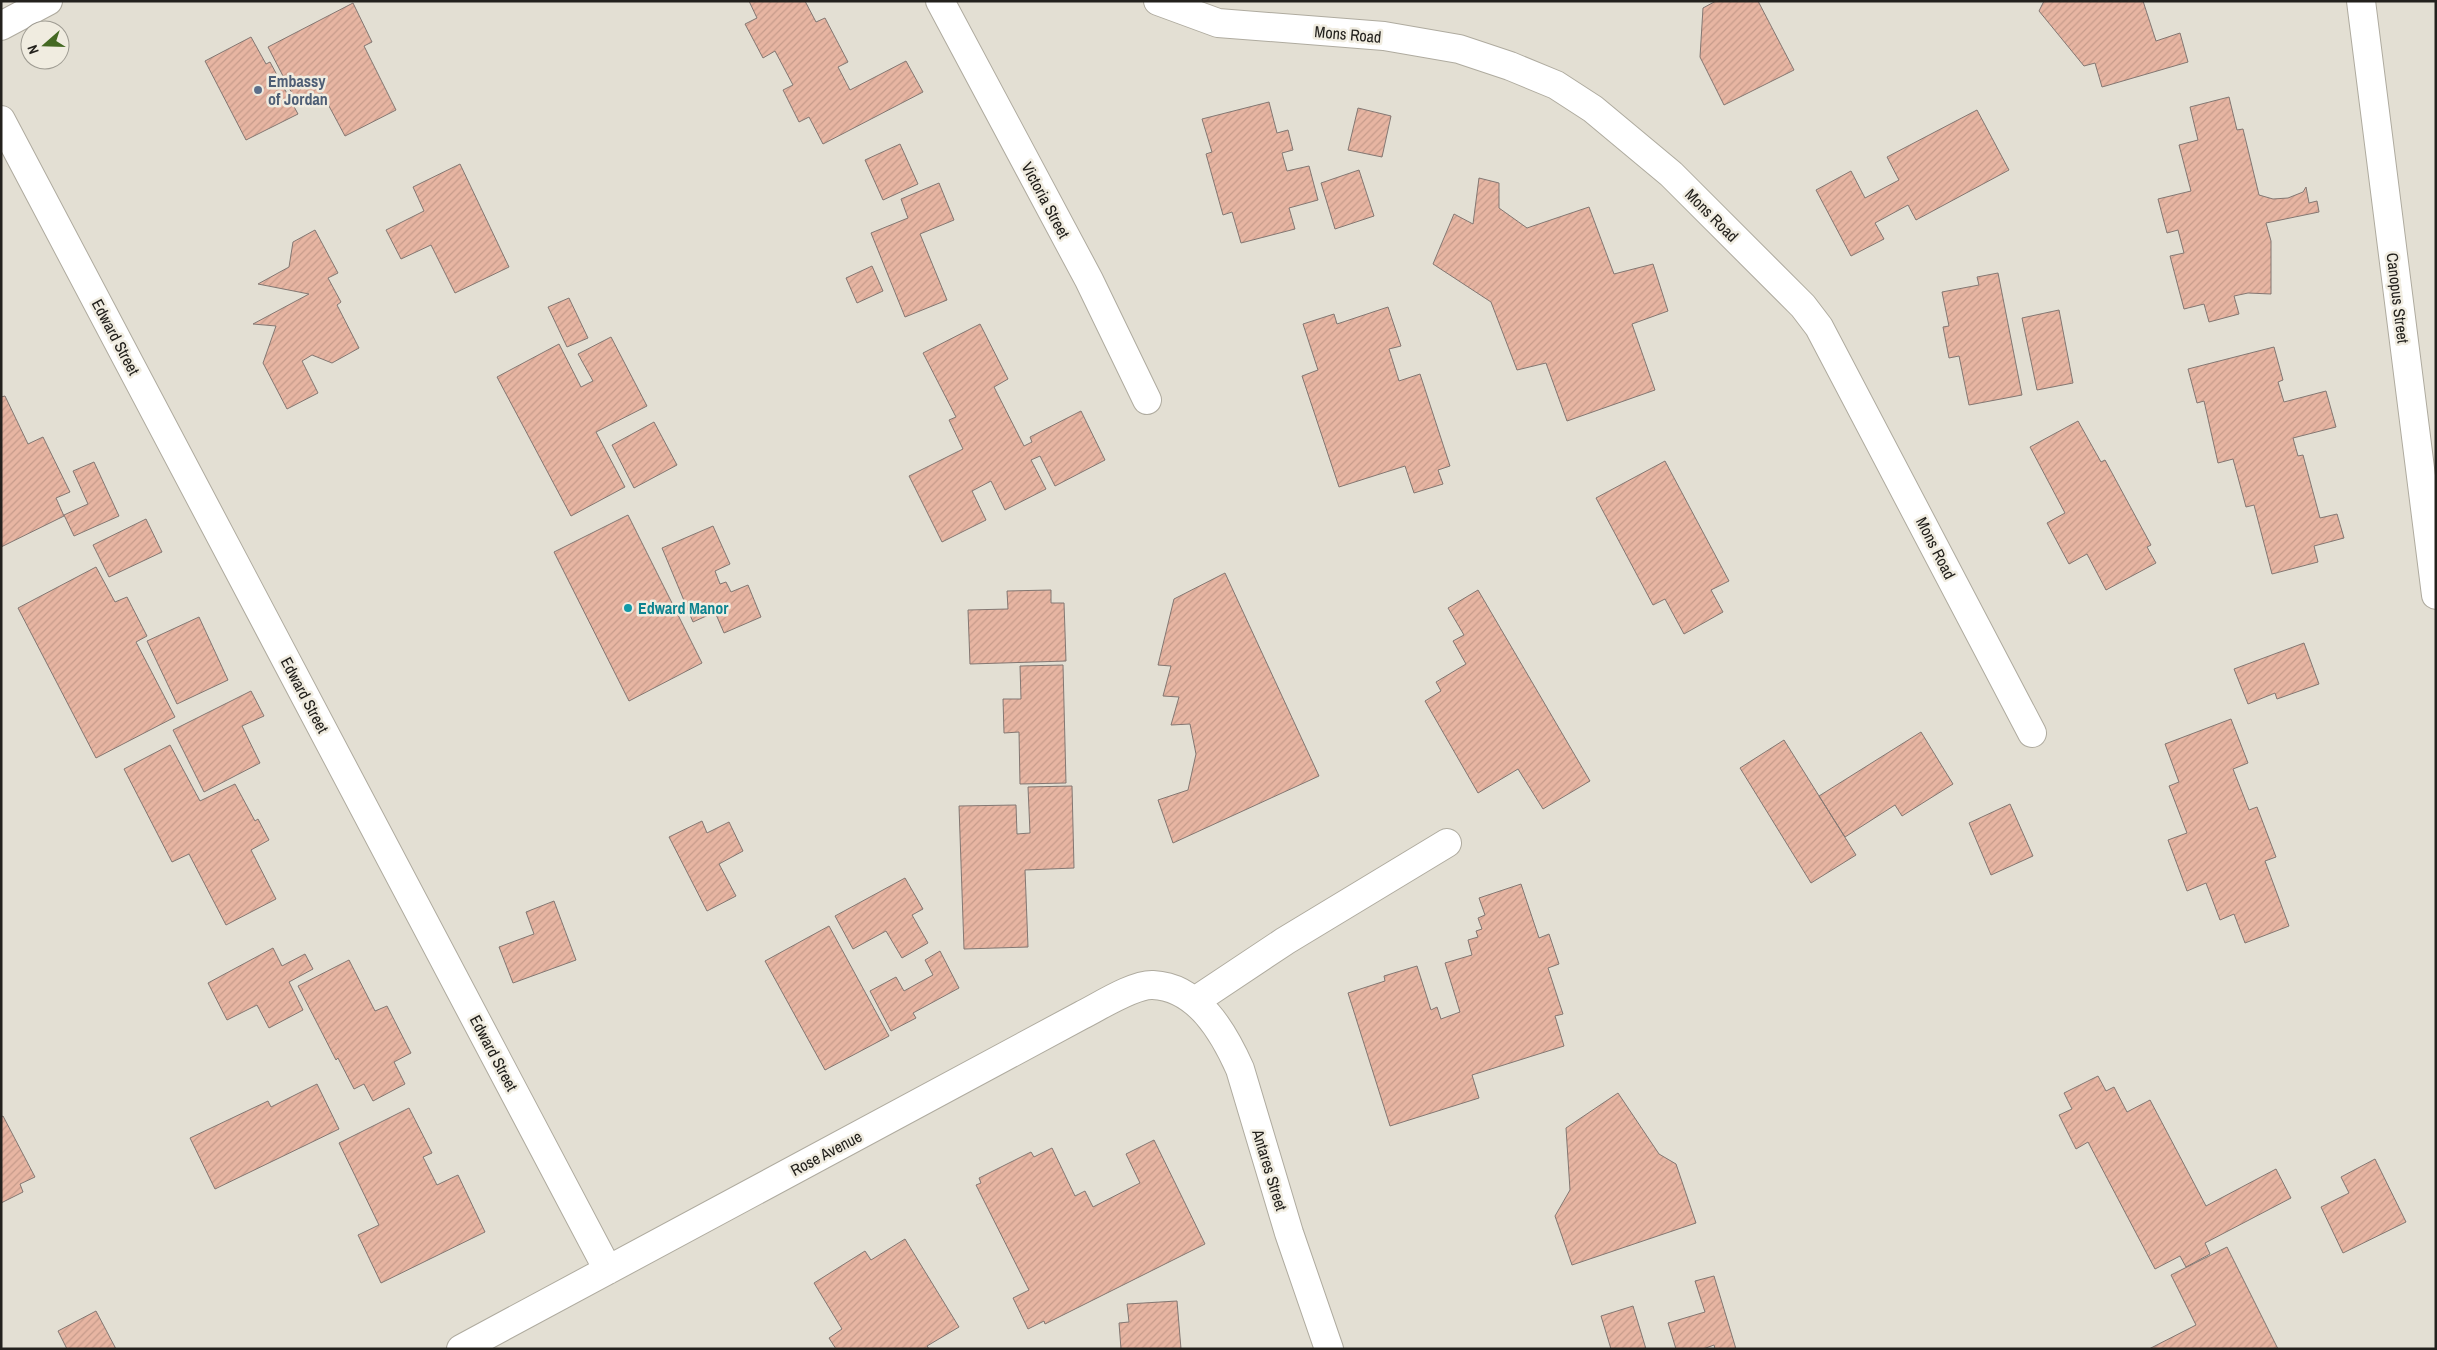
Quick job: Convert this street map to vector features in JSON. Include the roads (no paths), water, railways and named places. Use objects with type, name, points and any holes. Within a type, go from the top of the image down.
[{"type":"street","points":[[1,26],[48,1]]},
{"type":"street","name":"Victoria Street","points":[[940,1],[1089,280],[1148,400]]},
{"type":"street","name":"Mons Road","points":[[1158,1],[1218,23],[1384,36],[1459,49],[1510,66],[1556,85],[1594,109],[1671,174],[1803,306],[1819,327],[2032,733]]},
{"type":"street","name":"Canopus Street","points":[[2361,1],[2436,595]]},
{"type":"street","name":"Edward Street","points":[[1,120],[608,1270]]},
{"type":"street","points":[[1195,1001],[1285,941],[1447,843]]},
{"type":"street","name":"Rose Avenue","points":[[461,1349],[1082,1014],[1135,989],[1152,985],[1172,990],[1195,1001]]},
{"type":"street","name":"Antares Street","points":[[1195,1001],[1222,1034],[1240,1069],[1289,1233],[1330,1349]]},
{"type":"place","name":"Embassy of Jordan","points":[[258,90]]},
{"type":"place","name":"Edward Manor","points":[[628,608]]}]
